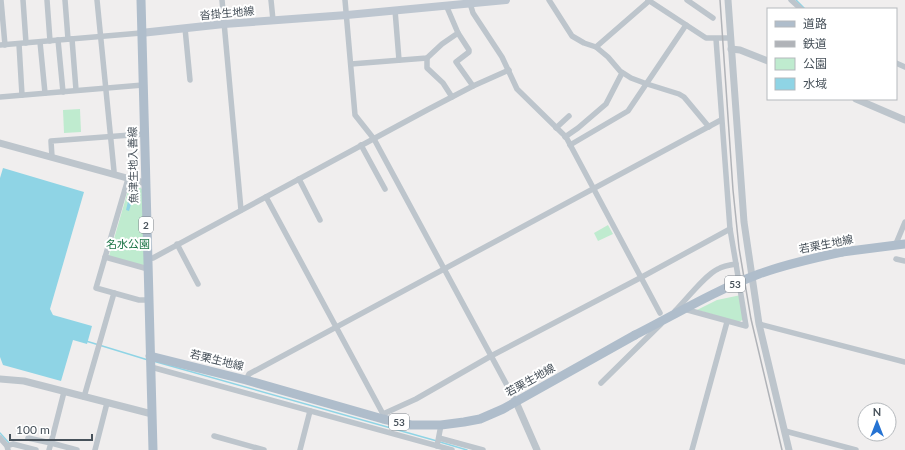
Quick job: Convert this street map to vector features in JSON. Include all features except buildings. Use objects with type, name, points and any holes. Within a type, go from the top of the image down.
[{"type":"main road","name":"魚津生地入善線","points":[[141,0],[153,450]]},
{"type":"main road","name":"沓掛生地線","points":[[141,33],[224,24],[347,15],[446,5],[469,1],[506,0]]},
{"type":"main road","name":"若栗生地線","points":[[150,356],[383,416],[411,425],[441,425],[480,419],[516,402],[635,335],[724,289],[759,274],[798,262],[842,252],[905,244]]},
{"type":"street","points":[[1,0],[2,45],[141,33]]},
{"type":"street","points":[[23,0],[26,43]]},
{"type":"street","points":[[47,0],[50,41]]},
{"type":"street","points":[[65,0],[76,90]]},
{"type":"street","points":[[97,0],[111,136],[113,174]]},
{"type":"street","points":[[222,0],[240,210]]},
{"type":"street","points":[[271,0],[273,20]]},
{"type":"street","points":[[345,0],[355,115],[374,139],[445,269],[516,402],[537,450]]},
{"type":"street","points":[[549,0],[572,36],[584,43],[596,47],[608,57],[622,73],[647,84],[684,97],[709,127]]},
{"type":"street","points":[[596,47],[649,0],[657,2],[686,25],[706,38],[730,38]]},
{"type":"street","points":[[688,0],[713,18]]},
{"type":"street","points":[[728,0],[744,222],[759,324],[789,450]]},
{"type":"street","points":[[792,0],[800,8]]},
{"type":"street","points":[[469,1],[473,13],[502,57],[517,89],[565,137],[570,145],[660,313]]},
{"type":"street","points":[[446,5],[458,33],[470,50],[470,52],[456,62],[473,86]]},
{"type":"street","points":[[395,10],[399,60]]},
{"type":"street","points":[[570,145],[628,111],[686,25]]},
{"type":"street","points":[[185,28],[190,80]]},
{"type":"street","points":[[351,64],[427,58],[442,44],[458,33]]},
{"type":"street","points":[[678,308],[746,326],[730,229],[716,39]]},
{"type":"street","points":[[58,40],[63,92]]},
{"type":"street","points":[[40,42],[45,93]]},
{"type":"street","points":[[19,44],[22,95]]},
{"type":"street","points":[[732,49],[740,50],[767,61]]},
{"type":"street","points":[[427,58],[428,68],[443,83],[452,97]]},
{"type":"street","points":[[148,259],[153,258],[473,86],[509,70]]},
{"type":"street","points":[[565,137],[606,104],[622,73]]},
{"type":"street","points":[[0,97],[143,85]]},
{"type":"street","points":[[858,100],[905,120]]},
{"type":"street","points":[[556,128],[569,116]]},
{"type":"street","points":[[246,380],[248,374],[721,120]]},
{"type":"street","points":[[52,157],[51,141],[144,134]]},
{"type":"street","points":[[0,143],[145,183]]},
{"type":"street","points":[[361,145],[385,189]]},
{"type":"street","points":[[128,179],[96,288],[139,300],[149,300]]},
{"type":"street","points":[[299,179],[320,220]]},
{"type":"street","points":[[266,197],[383,416],[491,356],[730,229]]},
{"type":"street","points":[[895,246],[905,222]]},
{"type":"street","points":[[178,244],[198,284]]},
{"type":"street","points":[[105,257],[148,269]]},
{"type":"street","points":[[896,259],[905,261]]},
{"type":"street","points":[[601,383],[678,308],[708,276],[724,266],[736,264]]},
{"type":"street","points":[[84,397],[114,292]]},
{"type":"street","points":[[692,450],[727,322]]},
{"type":"street","points":[[759,324],[905,362]]},
{"type":"street","points":[[151,367],[452,450]]},
{"type":"street","points":[[0,379],[24,381],[152,414]]},
{"type":"street","points":[[49,450],[64,392]]},
{"type":"street","points":[[95,450],[107,403]]},
{"type":"street","points":[[300,450],[310,411]]},
{"type":"street","points":[[437,446],[441,425]]},
{"type":"street","points":[[785,431],[856,450]]},
{"type":"street","points":[[214,436],[264,450]]},
{"type":"street","points":[[0,438],[7,448],[13,444],[36,450]]},
{"type":"street","points":[[28,438],[77,450]]},
{"type":"street","points":[[439,438],[483,450]]},
{"type":"street","points":[[236,450],[238,443]]},
{"type":"green space","points":[[80,109],[81,132],[64,133],[63,110]]},
{"type":"green space","name":"名水公園","points":[[136,184],[142,189],[145,266],[109,256],[129,187]]},
{"type":"green space","points":[[608,225],[613,234],[598,241],[594,233]]},
{"type":"green space","points":[[741,295],[744,319],[739,322],[697,310],[717,300]]},
{"type":"water","points":[[3,168],[84,192],[50,309],[53,315],[92,326],[87,344],[73,340],[61,381],[3,365],[0,357],[0,178]]},
{"type":"water","points":[[134,188],[138,190],[129,211],[126,210],[130,193]]},
{"type":"waterway","points":[[796,0],[804,8]]},
{"type":"waterway","points":[[86,341],[148,360]]},
{"type":"waterway","points":[[153,361],[437,441]]},
{"type":"waterway","points":[[0,433],[9,443]]},
{"type":"waterway","points":[[440,442],[467,450]]},
{"type":"railway","points":[[720,0],[733,190],[739,248],[751,319],[782,450]]}]
